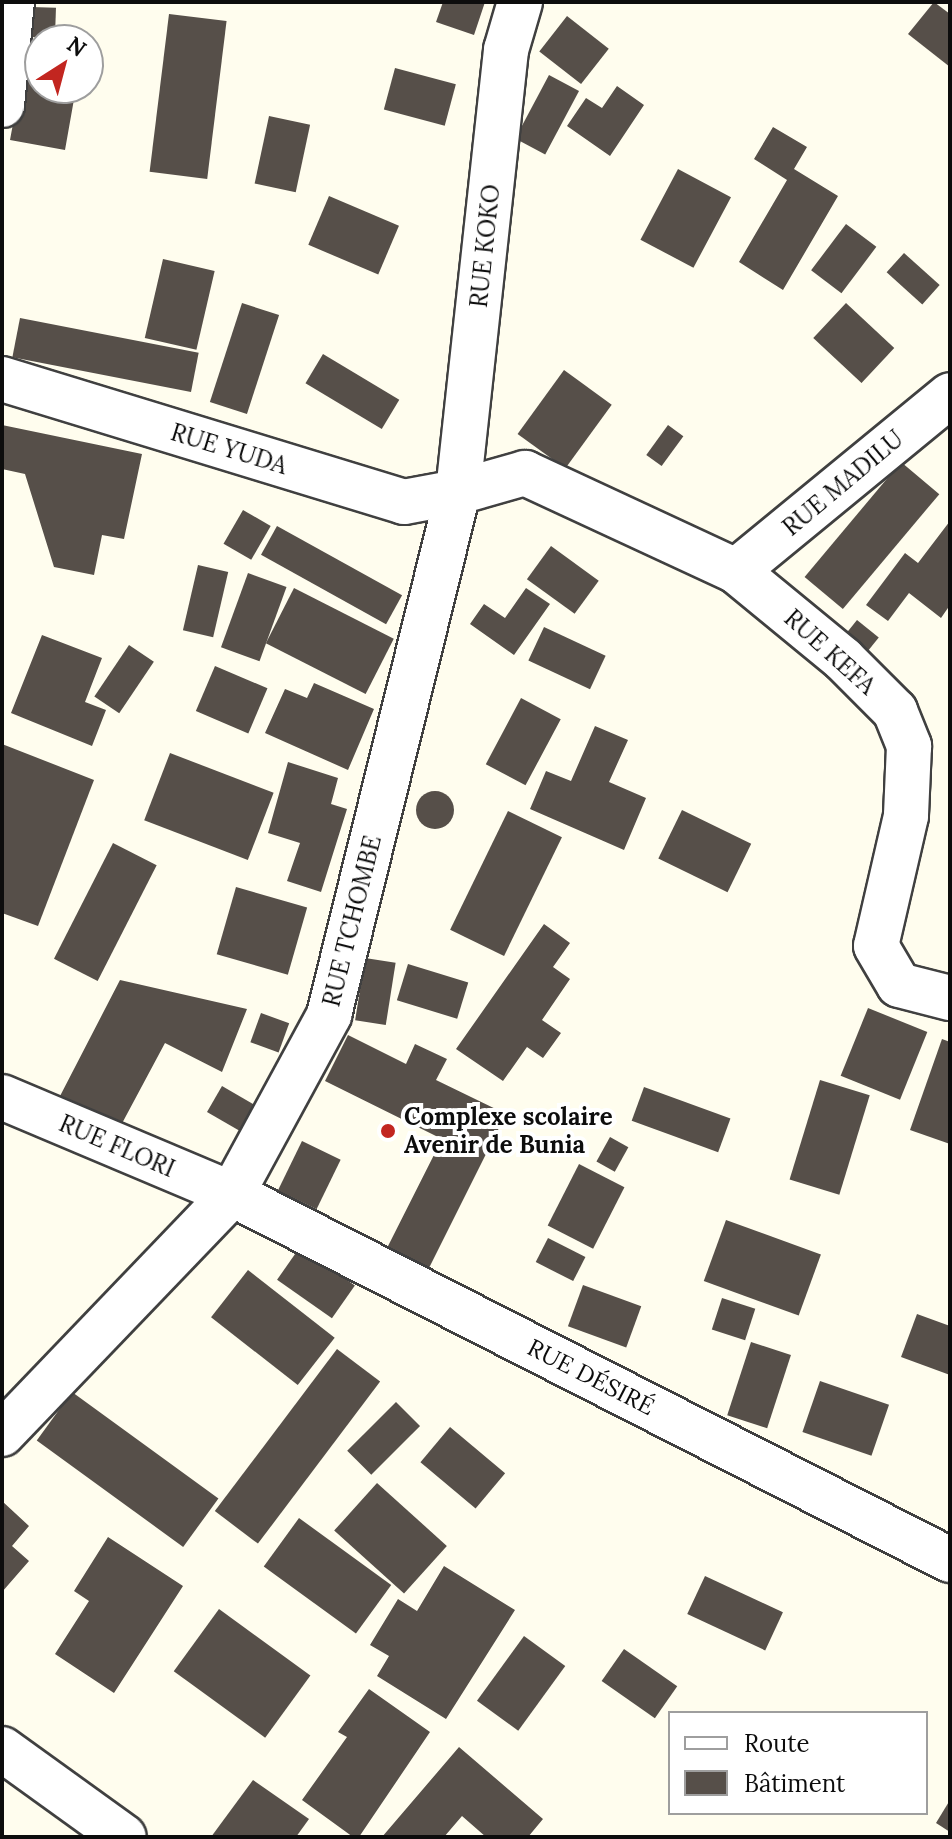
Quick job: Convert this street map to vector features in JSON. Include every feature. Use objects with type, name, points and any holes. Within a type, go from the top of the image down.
[{"type":"street","points":[[2,105],[12,2]]},
{"type":"street","name":"RUE KOKO","points":[[458,492],[506,50],[520,2]]},
{"type":"street","name":"RUE YUDA","points":[[2,379],[404,502],[458,492]]},
{"type":"street","name":"RUE MADILU","points":[[736,571],[950,395]]},
{"type":"street","name":"RUE KEFA","points":[[458,492],[525,473],[736,571],[843,659],[895,711],[909,746],[906,816],[876,946],[899,985],[950,998]]},
{"type":"street","name":"RUE TCHOMBE","points":[[2,1434],[232,1194],[329,1015],[458,492]]},
{"type":"street","name":"RUE FLORI","points":[[2,1097],[232,1194]]},
{"type":"street","name":"RUE DÉSIRÉ","points":[[232,1194],[950,1560]]},
{"type":"street","points":[[2,1749],[124,1837]]},
{"type":"building","points":[[443,2],[485,2],[474,35],[436,22]]},
{"type":"building","points":[[934,2],[950,14],[950,67],[908,34]]},
{"type":"building","points":[[31,7],[56,8],[55,24],[30,24]]},
{"type":"building","points":[[169,14],[227,21],[207,179],[150,172]]},
{"type":"building","points":[[567,16],[609,49],[581,84],[539,51]]},
{"type":"building","points":[[395,68],[456,84],[445,126],[384,110]]},
{"type":"building","points":[[23,69],[24,104],[73,104],[65,150],[10,140]]},
{"type":"building","points":[[549,75],[579,91],[545,155],[515,139]]},
{"type":"building","points":[[617,86],[644,105],[610,156],[567,126],[586,98],[602,108]]},
{"type":"building","points":[[269,116],[310,125],[296,192],[255,183]]},
{"type":"building","points":[[773,127],[807,147],[794,169],[838,196],[783,290],[739,262],[787,180],[754,159]]},
{"type":"building","points":[[678,169],[731,197],[693,268],[640,240]]},
{"type":"building","points":[[329,196],[399,226],[378,274],[308,245]]},
{"type":"building","points":[[846,224],[876,247],[841,293],[811,270]]},
{"type":"building","points":[[904,253],[940,285],[922,304],[887,272]]},
{"type":"building","points":[[163,259],[215,271],[196,350],[145,338]]},
{"type":"building","points":[[242,303],[279,315],[247,414],[210,402]]},
{"type":"building","points":[[846,303],[894,348],[862,383],[813,338]]},
{"type":"building","points":[[20,318],[199,353],[191,392],[12,357]]},
{"type":"building","points":[[323,354],[399,400],[382,429],[305,383]]},
{"type":"building","points":[[564,370],[612,405],[565,469],[518,434]]},
{"type":"building","points":[[2,425],[142,454],[124,539],[102,535],[94,575],[54,567],[25,474],[2,469]]},
{"type":"building","points":[[668,425],[683,436],[662,466],[646,455]]},
{"type":"building","points":[[901,462],[939,494],[843,609],[805,577]]},
{"type":"building","points":[[243,510],[271,526],[251,560],[224,544]]},
{"type":"building","points":[[950,521],[950,605],[941,618],[909,593],[888,621],[866,605],[905,553],[918,563]]},
{"type":"building","points":[[277,526],[402,595],[386,624],[261,555]]},
{"type":"building","points":[[551,546],[599,581],[575,614],[527,579]]},
{"type":"building","points":[[198,565],[228,572],[213,637],[183,630]]},
{"type":"building","points":[[248,573],[287,587],[260,661],[221,647]]},
{"type":"building","points":[[294,588],[394,639],[366,694],[266,643]]},
{"type":"building","points":[[526,588],[550,604],[514,655],[470,624],[484,604],[505,618]]},
{"type":"building","points":[[857,620],[879,638],[864,656],[842,639]]},
{"type":"building","points":[[544,627],[606,656],[590,689],[528,661]]},
{"type":"building","points":[[42,635],[102,658],[85,702],[106,710],[92,746],[11,713]]},
{"type":"building","points":[[129,645],[154,662],[119,713],[94,696]]},
{"type":"building","points":[[215,666],[267,688],[248,733],[196,711]]},
{"type":"building","points":[[314,683],[374,709],[348,770],[265,733],[285,689],[307,698]]},
{"type":"building","points":[[521,698],[561,719],[526,785],[486,764]]},
{"type":"building","points":[[595,726],[628,740],[609,782],[646,798],[624,850],[530,809],[546,771],[571,781]]},
{"type":"building","points":[[2,744],[94,780],[38,926],[2,913]]},
{"type":"building","points":[[170,753],[274,793],[248,860],[144,820]]},
{"type":"building","points":[[288,762],[338,778],[331,804],[347,809],[321,892],[287,881],[300,843],[268,833]]},
{"type":"building","points":[[435,791],[448,797],[454,810],[448,823],[435,829],[422,823],[416,810],[422,797]]},
{"type":"building","points":[[682,810],[751,844],[728,892],[658,859]]},
{"type":"building","points":[[508,811],[562,837],[504,956],[450,930]]},
{"type":"building","points":[[113,843],[157,865],[98,981],[54,959]]},
{"type":"building","points":[[236,887],[307,907],[288,975],[217,954]]},
{"type":"building","points":[[544,924],[570,943],[553,967],[570,979],[542,1020],[561,1033],[543,1058],[527,1047],[503,1081],[456,1049]]},
{"type":"building","points":[[365,958],[396,963],[386,1025],[355,1020]]},
{"type":"building","points":[[408,964],[468,982],[457,1019],[397,1000]]},
{"type":"building","points":[[120,980],[247,1009],[222,1072],[165,1043],[119,1129],[59,1098]]},
{"type":"building","points":[[868,1008],[927,1032],[900,1100],[841,1076]]},
{"type":"building","points":[[261,1013],[289,1023],[279,1052],[250,1042]]},
{"type":"building","points":[[348,1035],[406,1064],[415,1044],[447,1059],[436,1080],[506,1114],[425,1276],[383,1256],[442,1139],[325,1081]]},
{"type":"building","points":[[942,1039],[950,1042],[950,1144],[910,1130]]},
{"type":"building","points":[[820,1080],[870,1095],[839,1195],[790,1179]]},
{"type":"building","points":[[222,1086],[264,1110],[249,1136],[207,1112]]},
{"type":"building","points":[[644,1087],[730,1118],[718,1152],[632,1121]]},
{"type":"building","points":[[610,1137],[628,1147],[615,1172],[596,1161]]},
{"type":"building","points":[[302,1141],[341,1160],[317,1209],[278,1190]]},
{"type":"building","points":[[579,1164],[624,1187],[593,1249],[548,1225]]},
{"type":"building","points":[[726,1220],[821,1255],[799,1316],[704,1281]]},
{"type":"building","points":[[548,1238],[585,1257],[573,1281],[536,1262]]},
{"type":"building","points":[[300,1247],[355,1285],[332,1318],[277,1280]]},
{"type":"building","points":[[248,1270],[335,1338],[298,1385],[211,1317]]},
{"type":"building","points":[[583,1285],[641,1306],[626,1348],[568,1326]]},
{"type":"building","points":[[722,1298],[755,1309],[745,1340],[712,1329]]},
{"type":"building","points":[[917,1314],[950,1326],[950,1375],[901,1357]]},
{"type":"building","points":[[751,1342],[791,1355],[767,1428],[727,1415]]},
{"type":"building","points":[[337,1349],[380,1381],[258,1544],[215,1511]]},
{"type":"building","points":[[820,1381],[889,1405],[871,1456],[802,1432]]},
{"type":"building","points":[[72,1392],[218,1498],[183,1547],[37,1441]]},
{"type":"building","points":[[396,1402],[420,1426],[371,1475],[347,1451]]},
{"type":"building","points":[[450,1427],[505,1473],[476,1509],[420,1462]]},
{"type":"building","points":[[377,1483],[447,1546],[404,1593],[334,1531]]},
{"type":"building","points":[[2,1501],[29,1526],[12,1546],[29,1561],[2,1592]]},
{"type":"building","points":[[299,1518],[391,1585],[356,1634],[264,1567]]},
{"type":"building","points":[[108,1537],[183,1586],[114,1693],[55,1654],[89,1601],[74,1591]]},
{"type":"building","points":[[444,1566],[515,1610],[446,1719],[377,1676],[389,1656],[370,1645],[398,1599],[417,1611]]},
{"type":"building","points":[[705,1576],[783,1612],[765,1650],[687,1614]]},
{"type":"building","points":[[219,1609],[310,1675],[265,1738],[174,1671]]},
{"type":"building","points":[[524,1636],[565,1666],[518,1731],[477,1701]]},
{"type":"building","points":[[624,1649],[677,1686],[655,1718],[602,1681]]},
{"type":"building","points":[[369,1689],[430,1732],[359,1837],[353,1837],[302,1800],[347,1737],[338,1732]]},
{"type":"building","points":[[459,1747],[543,1819],[528,1837],[486,1837],[462,1816],[444,1837],[382,1837]]},
{"type":"building","points":[[253,1780],[309,1819],[296,1837],[211,1837]]},
{"type":"building","points":[[950,1800],[950,1832],[936,1823]]},
{"type":"place","name":"Complexe scolaire Avenir de Bunia","points":[[388,1131]]}]
